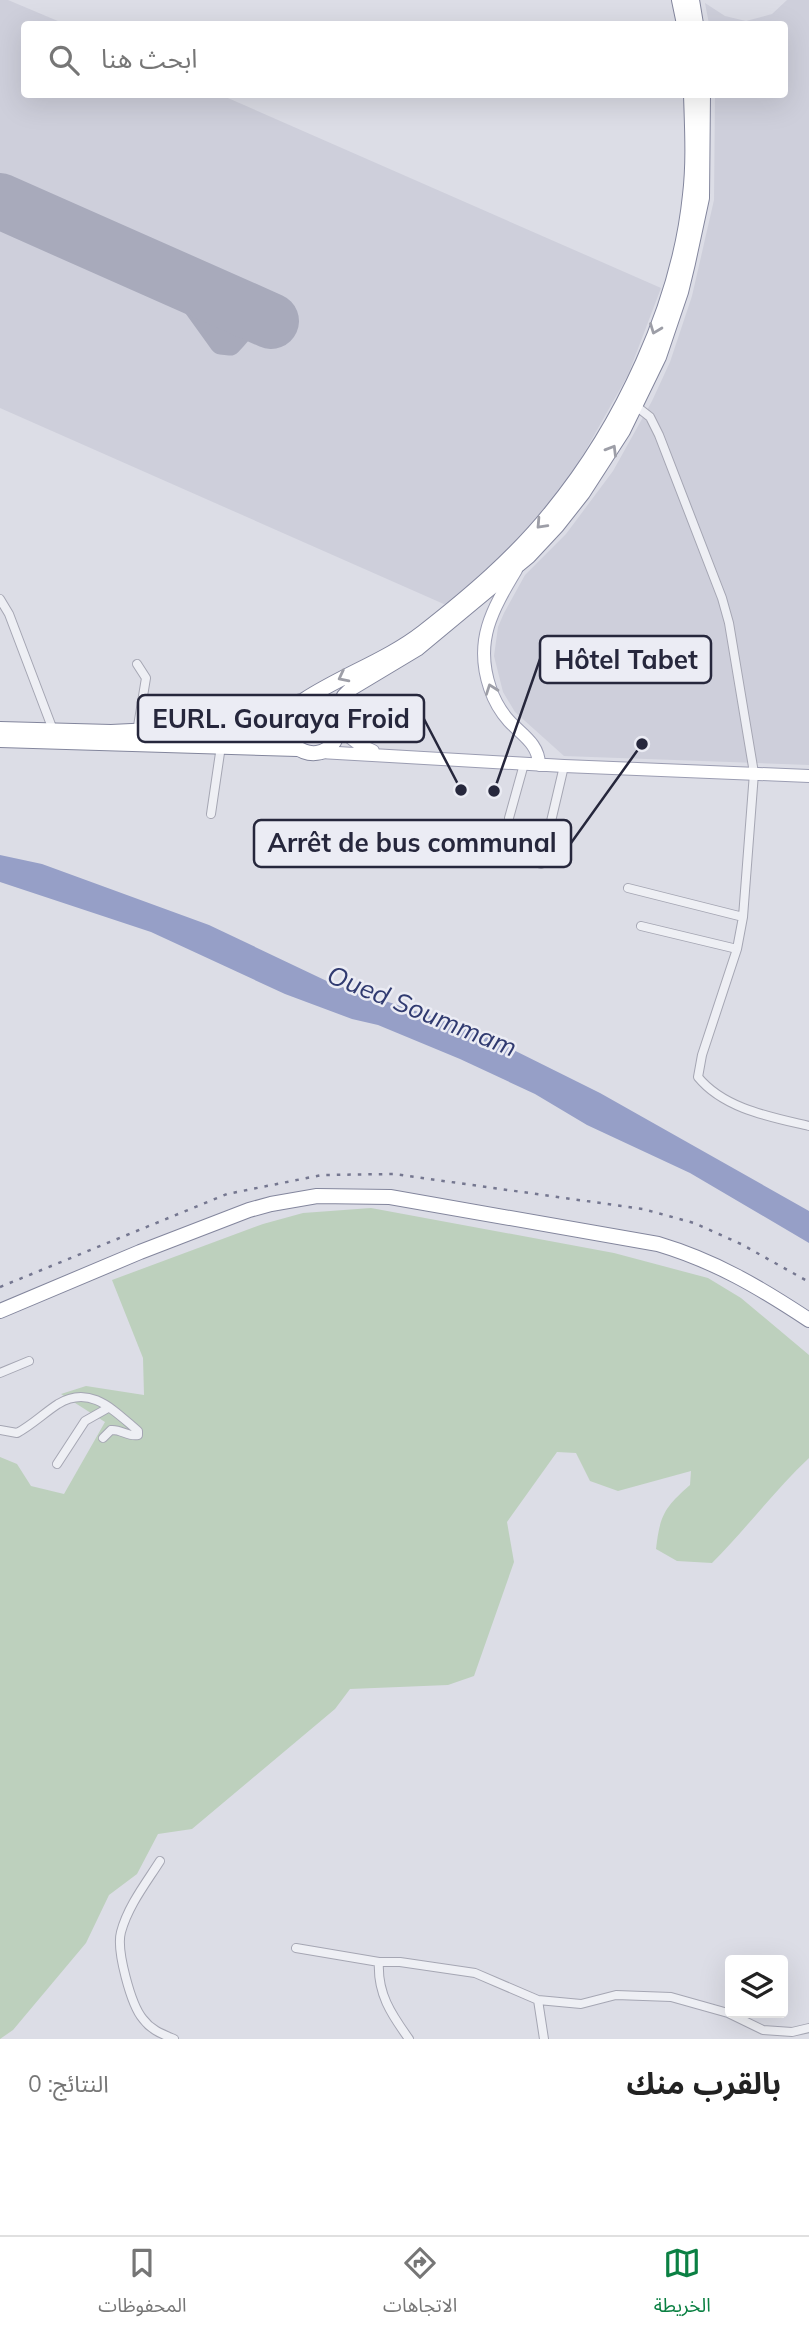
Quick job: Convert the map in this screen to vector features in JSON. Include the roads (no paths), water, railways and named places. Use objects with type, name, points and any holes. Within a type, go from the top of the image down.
[{"type":"highway","points":[[679,0],[683,21]]},
{"type":"highway","points":[[692,0],[696,21]]},
{"type":"highway","points":[[296,749],[287,737],[287,714],[301,701],[330,683],[384,657],[422,633],[495,572],[550,514],[591,457],[643,358],[680,255],[690,197],[691,98]]},
{"type":"highway","points":[[336,713],[344,696],[352,688],[417,649],[519,565],[557,526],[603,464],[636,406],[659,357],[681,292],[702,198],[703,98]]},
{"type":"highway","points":[[0,729],[137,732],[204,723],[311,699],[326,703],[336,713],[339,729],[333,744],[320,752],[312,753],[296,749],[0,740]]},
{"type":"highway","points":[[0,1311],[249,1210],[310,1197],[363,1195],[435,1204],[658,1244],[733,1273],[809,1320]]},
{"type":"main road","points":[[519,565],[494,608],[483,647],[483,657],[493,697],[507,719],[534,746],[538,753],[538,765]]},
{"type":"main road","points":[[339,729],[360,745],[380,754]]},
{"type":"main road","points":[[320,752],[538,765],[809,776]]},
{"type":"street","points":[[636,406],[650,417],[659,435],[722,598],[729,623],[754,773],[743,917],[737,949],[702,1055],[698,1077],[727,1102],[809,1126]]},
{"type":"street","points":[[0,599],[9,614],[53,730]]},
{"type":"street","points":[[137,664],[146,678],[137,732]]},
{"type":"street","points":[[211,814],[221,746]]},
{"type":"street","points":[[509,818],[524,764]]},
{"type":"street","points":[[541,864],[564,766]]},
{"type":"street","points":[[628,888],[743,917]]},
{"type":"street","points":[[640,926],[737,949]]},
{"type":"street","points":[[0,1373],[29,1361]]},
{"type":"street","points":[[0,1430],[17,1433],[58,1404],[76,1398],[98,1399],[138,1433],[136,1436],[116,1429],[103,1438]]},
{"type":"street","points":[[57,1464],[85,1421],[108,1408]]},
{"type":"street","points":[[160,1861],[130,1910],[119,1940],[134,2004],[141,2018],[152,2029],[174,2039]]},
{"type":"street","points":[[296,1948],[379,1962],[400,1962],[475,1973],[538,2000],[580,2004],[616,1995],[671,1997],[728,2013],[764,2030],[792,2032],[809,2028]]},
{"type":"street","points":[[379,1962],[378,1980],[381,1992],[409,2039]]},
{"type":"street","points":[[538,2000],[544,2039]]},
{"type":"water","points":[[0,855],[42,864],[209,925],[333,984],[471,1029],[600,1093],[809,1211],[809,1243],[690,1173],[587,1125],[535,1094],[460,1059],[378,1025],[352,1019],[285,994],[151,932],[0,882]]},
{"type":"railway","points":[[0,1287],[227,1194],[322,1175],[394,1174],[643,1209],[694,1223],[741,1244],[809,1282]]},
{"type":"place","name":"Arrêt de bus communal","points":[[642,744]]},
{"type":"place","name":"EURL. Gouraya Froid","points":[[461,790]]},
{"type":"place","name":"Hôtel Tabet","points":[[494,791]]},
{"type":"water label","name":"Oued Soummam","points":[[422,1011]]}]
